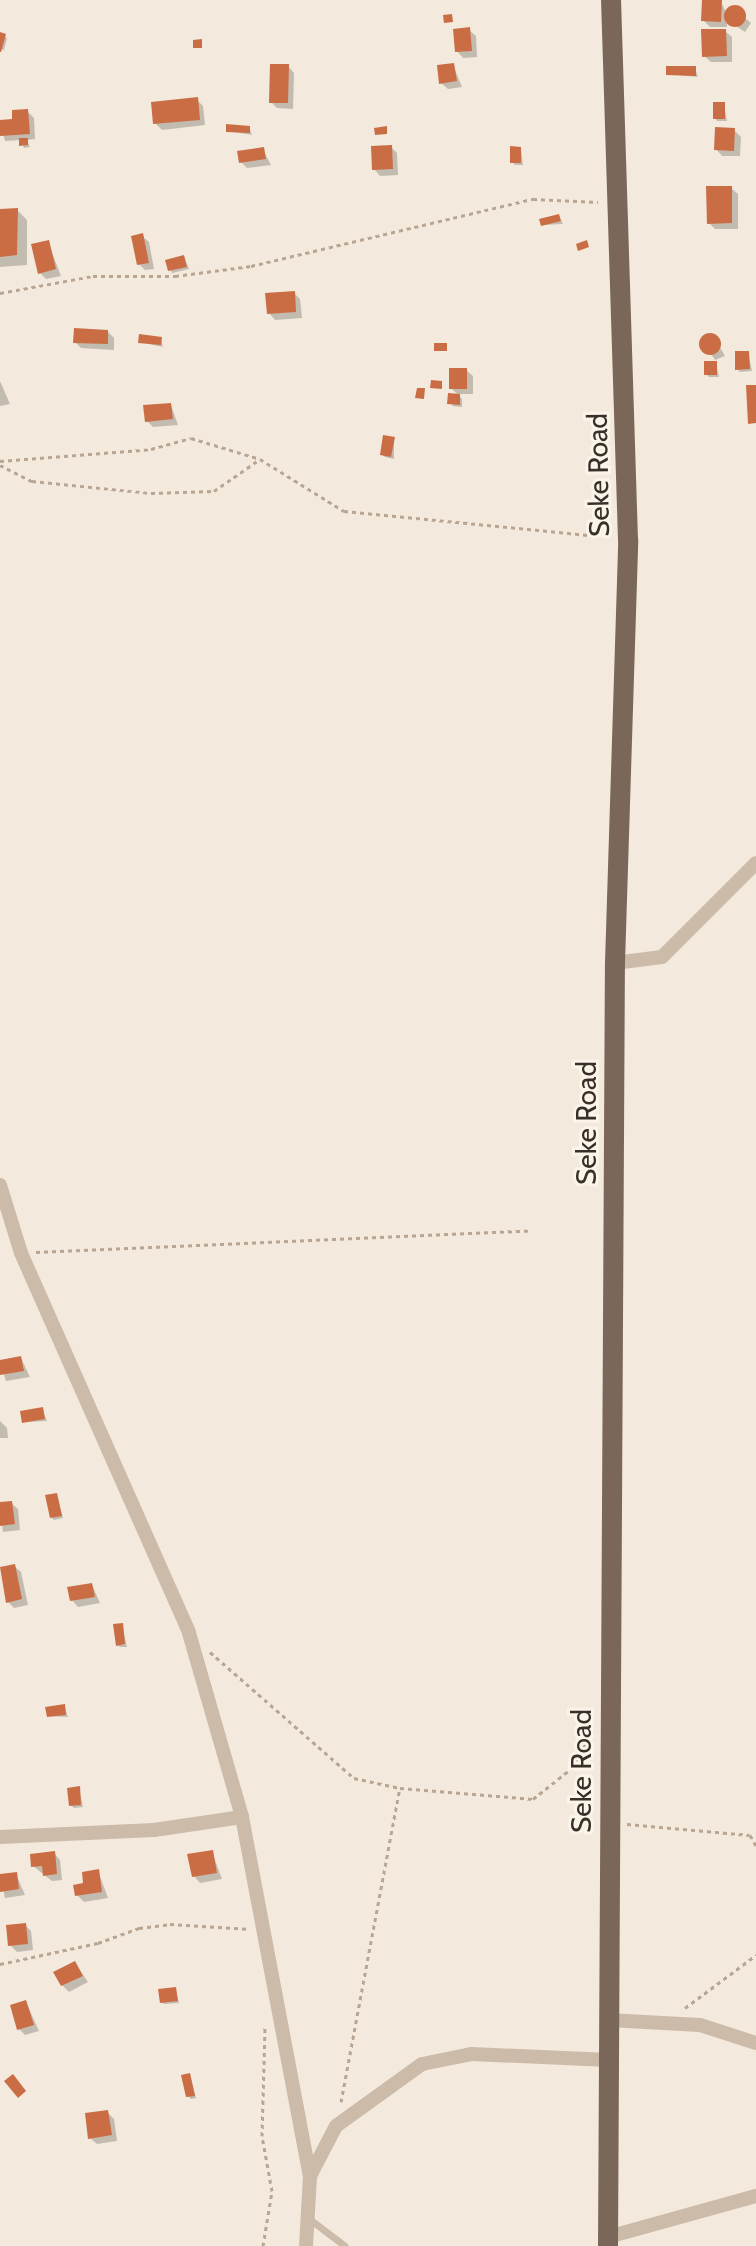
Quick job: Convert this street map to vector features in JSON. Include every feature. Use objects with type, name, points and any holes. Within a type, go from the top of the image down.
[{"type":"main road","name":"Seke Road","points":[[608,2241],[615,963],[628,540],[621,204],[611,0]]},
{"type":"street","points":[[615,963],[662,957],[756,863]]},
{"type":"street","points":[[0,1185],[21,1253],[189,1633],[242,1817],[310,2176],[306,2246]]},
{"type":"street","points":[[0,1837],[154,1830],[242,1817]]},
{"type":"street","points":[[608,2020],[700,2025],[756,2043]]},
{"type":"street","points":[[310,2176],[336,2126],[422,2064],[471,2054],[609,2060]]},
{"type":"street","points":[[608,2241],[756,2196]]},
{"type":"lane","points":[[308,2218],[345,2246]]},
{"type":"path","points":[[0,293],[93,276],[175,276],[251,266],[533,199],[621,204]]},
{"type":"path","points":[[0,463],[81,457],[191,438],[260,459],[344,511],[588,535]]},
{"type":"path","points":[[0,463],[32,481],[151,493],[214,491],[260,459]]},
{"type":"path","points":[[21,1253],[531,1230]]},
{"type":"path","points":[[189,1633],[354,1778],[400,1788],[533,1799],[572,1768],[595,1728]]},
{"type":"path","points":[[336,2126],[400,1788]]},
{"type":"path","points":[[609,1823],[750,1835],[756,1846]]},
{"type":"path","points":[[0,1964],[170,1924],[262,1930]]},
{"type":"path","points":[[666,2022],[756,1955]]},
{"type":"path","points":[[263,2246],[272,2191],[262,2136],[266,2024]]},
{"type":"building","points":[[702,0],[722,0],[721,22],[701,21]]},
{"type":"building","points":[[731,5],[739,5],[746,16],[739,27],[731,27],[724,20],[724,12]]},
{"type":"building","points":[[452,14],[453,22],[444,23],[443,15]]},
{"type":"building","points":[[470,27],[472,51],[455,52],[453,29]]},
{"type":"building","points":[[701,29],[726,29],[727,56],[702,57]]},
{"type":"building","points":[[0,32],[6,34],[1,52],[0,52]]},
{"type":"building","points":[[202,39],[202,48],[193,48],[193,40]]},
{"type":"building","points":[[454,63],[457,81],[439,84],[437,65]]},
{"type":"building","points":[[270,64],[289,64],[288,103],[269,103]]},
{"type":"building","points":[[666,66],[696,66],[696,76],[666,75]]},
{"type":"building","points":[[198,97],[200,120],[153,124],[151,102]]},
{"type":"building","points":[[713,102],[725,102],[725,119],[713,119]]},
{"type":"building","points":[[28,109],[30,134],[0,136],[0,120],[12,119],[12,110]]},
{"type":"building","points":[[226,124],[250,126],[250,133],[226,132]]},
{"type":"building","points":[[387,126],[387,134],[375,135],[374,128]]},
{"type":"building","points":[[715,127],[735,128],[734,151],[714,150]]},
{"type":"building","points":[[19,138],[28,138],[28,145],[19,146]]},
{"type":"building","points":[[392,145],[393,169],[372,170],[371,146]]},
{"type":"building","points":[[510,146],[521,147],[521,163],[510,163]]},
{"type":"building","points":[[264,147],[266,159],[239,163],[237,151]]},
{"type":"building","points":[[706,186],[732,186],[732,223],[707,224]]},
{"type":"building","points":[[18,208],[17,255],[0,257],[0,209]]},
{"type":"building","points":[[559,214],[561,221],[541,226],[539,219]]},
{"type":"building","points":[[143,233],[149,263],[137,265],[131,236]]},
{"type":"building","points":[[49,240],[56,269],[38,274],[31,244]]},
{"type":"building","points":[[587,240],[589,247],[578,251],[576,244]]},
{"type":"building","points":[[184,255],[187,267],[168,271],[165,260]]},
{"type":"building","points":[[295,291],[296,312],[267,314],[265,293]]},
{"type":"building","points":[[74,328],[108,330],[108,344],[73,343]]},
{"type":"building","points":[[710,333],[721,344],[710,355],[699,344]]},
{"type":"building","points":[[139,334],[162,337],[161,345],[138,343]]},
{"type":"building","points":[[434,343],[447,343],[447,351],[434,351]]},
{"type":"building","points":[[735,351],[749,351],[750,369],[735,370]]},
{"type":"building","points":[[704,361],[717,361],[717,375],[704,375]]},
{"type":"building","points":[[449,368],[467,368],[467,389],[449,389]]},
{"type":"building","points":[[431,380],[442,381],[442,389],[430,388]]},
{"type":"building","points":[[746,385],[756,385],[756,423],[748,424]]},
{"type":"building","points":[[417,388],[425,388],[424,399],[415,398]]},
{"type":"building","points":[[448,393],[460,394],[460,405],[447,404]]},
{"type":"building","points":[[171,403],[173,419],[145,422],[143,405]]},
{"type":"building","points":[[383,435],[395,437],[391,457],[380,455]]},
{"type":"building","points":[[21,1356],[24,1371],[0,1375],[0,1360]]},
{"type":"building","points":[[43,1407],[45,1419],[22,1423],[20,1411]]},
{"type":"building","points":[[57,1493],[62,1516],[50,1518],[45,1495]]},
{"type":"building","points":[[12,1501],[15,1524],[0,1526],[0,1502]]},
{"type":"building","points":[[15,1564],[22,1599],[6,1603],[0,1567]]},
{"type":"building","points":[[92,1583],[95,1597],[70,1601],[67,1587]]},
{"type":"building","points":[[123,1623],[125,1644],[116,1646],[113,1624]]},
{"type":"building","points":[[65,1704],[66,1715],[47,1717],[45,1707]]},
{"type":"building","points":[[80,1786],[81,1805],[69,1806],[67,1788]]},
{"type":"building","points":[[213,1850],[217,1873],[192,1877],[187,1854]]},
{"type":"building","points":[[55,1851],[57,1874],[43,1876],[42,1866],[31,1867],[30,1854]]},
{"type":"building","points":[[99,1869],[102,1892],[75,1896],[73,1885],[83,1883],[82,1872]]},
{"type":"building","points":[[17,1872],[19,1889],[0,1892],[0,1874]]},
{"type":"building","points":[[26,1923],[28,1944],[8,1946],[6,1925]]},
{"type":"building","points":[[75,1961],[83,1976],[61,1986],[53,1972]]},
{"type":"building","points":[[176,1987],[178,2001],[160,2003],[158,1989]]},
{"type":"building","points":[[26,2000],[34,2025],[17,2030],[10,2005]]},
{"type":"building","points":[[190,2073],[195,2096],[186,2097],[181,2075]]},
{"type":"building","points":[[13,2074],[26,2091],[18,2098],[4,2081]]},
{"type":"building","points":[[108,2110],[112,2135],[88,2139],[85,2113]]}]
